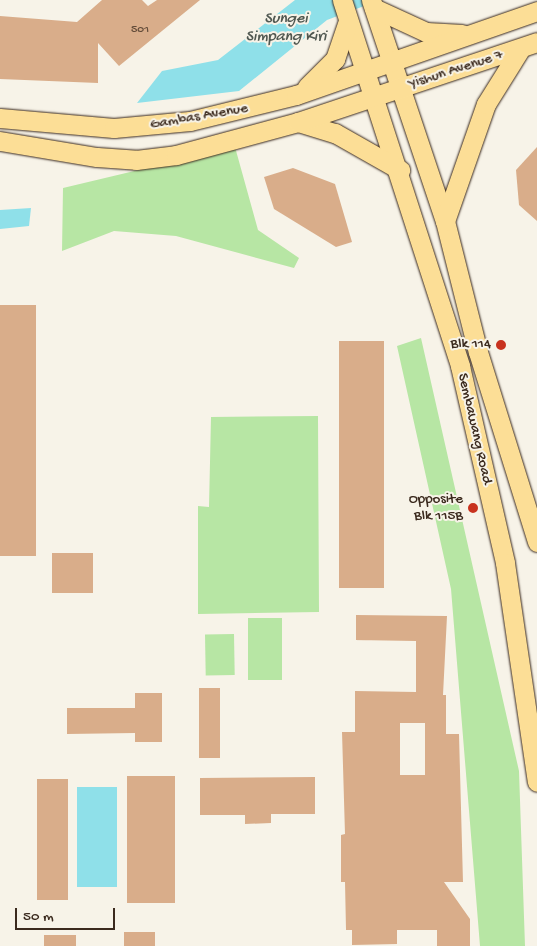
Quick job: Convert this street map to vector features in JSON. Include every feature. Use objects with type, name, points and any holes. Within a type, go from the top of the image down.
[{"type":"main road","points":[[372,4],[426,32],[473,34]]},
{"type":"main road","name":"Sembawang Road","points":[[372,4],[444,221],[478,352],[537,542]]},
{"type":"main road","name":"Yishun Avenue 7","points":[[392,62],[537,11]]},
{"type":"main road","points":[[296,95],[335,59],[346,13]]},
{"type":"main road","name":"Sembawang Road","points":[[346,13],[400,170],[460,366],[499,538],[534,741],[537,782]]},
{"type":"main road","points":[[444,221],[486,104],[529,45]]},
{"type":"main road","name":"Yishun Avenue 7","points":[[374,97],[529,45]]},
{"type":"main road","name":"Gambas Avenue","points":[[0,118],[58,126],[142,128],[190,121],[296,95],[392,62]]},
{"type":"main road","name":"Gambas Avenue","points":[[0,141],[136,160],[176,155],[298,122],[374,97]]},
{"type":"main road","points":[[298,122],[335,133],[400,170]]},
{"type":"green space","points":[[235,147],[258,230],[299,258],[294,268],[176,236],[114,231],[62,251],[63,188]]},
{"type":"green space","points":[[421,338],[519,771],[525,946],[480,946],[451,589],[397,346]]},
{"type":"green space","points":[[318,416],[319,612],[198,614],[198,506],[209,507],[211,417]]},
{"type":"green space","points":[[248,618],[282,618],[282,680],[248,680]]},
{"type":"green space","points":[[234,634],[235,675],[206,675],[205,635]]},
{"type":"water","name":"Sungei Simpang Kiri","points":[[295,0],[380,0],[327,20],[239,91],[137,103],[162,71],[218,60]]},
{"type":"water","points":[[31,208],[29,226],[0,229],[0,210]]},
{"type":"water","points":[[77,787],[117,787],[117,887],[77,887]]},
{"type":"building","points":[[102,0],[142,0],[148,6],[157,0],[200,0],[119,66],[98,43],[98,83],[0,79],[0,16],[77,22]]},
{"type":"building","points":[[537,147],[537,221],[519,205],[516,170]]},
{"type":"building","points":[[293,168],[335,184],[352,242],[336,247],[274,209],[264,177]]},
{"type":"building","points":[[0,305],[36,305],[36,556],[0,556]]},
{"type":"building","points":[[339,341],[384,341],[384,588],[339,588]]},
{"type":"building","points":[[52,553],[93,553],[93,593],[52,593]]},
{"type":"building","points":[[356,615],[447,616],[443,695],[446,695],[446,734],[459,734],[463,882],[444,882],[470,919],[470,946],[437,946],[437,930],[397,930],[397,944],[352,945],[352,930],[346,930],[345,882],[341,882],[341,835],[345,834],[342,732],[355,732],[355,691],[416,692],[416,641],[356,640]],"holes":[[[400,723],[425,723],[425,775],[400,775]]]},
{"type":"building","points":[[199,688],[220,688],[220,758],[199,758]]},
{"type":"building","points":[[135,693],[162,693],[162,742],[135,742],[135,733],[67,734],[67,708],[135,708]]},
{"type":"building","points":[[127,776],[175,776],[175,903],[127,903]]},
{"type":"building","points":[[315,777],[315,814],[271,814],[271,823],[245,824],[245,815],[200,815],[200,778]]},
{"type":"building","points":[[37,779],[68,779],[68,900],[37,900]]},
{"type":"building","points":[[124,932],[155,932],[155,946],[124,946]]},
{"type":"building","points":[[44,935],[76,935],[76,946],[44,946]]},
{"type":"place","name":"Blk 114","points":[[501,345]]},
{"type":"place","name":"Opposite Blk 115B","points":[[473,508]]}]
